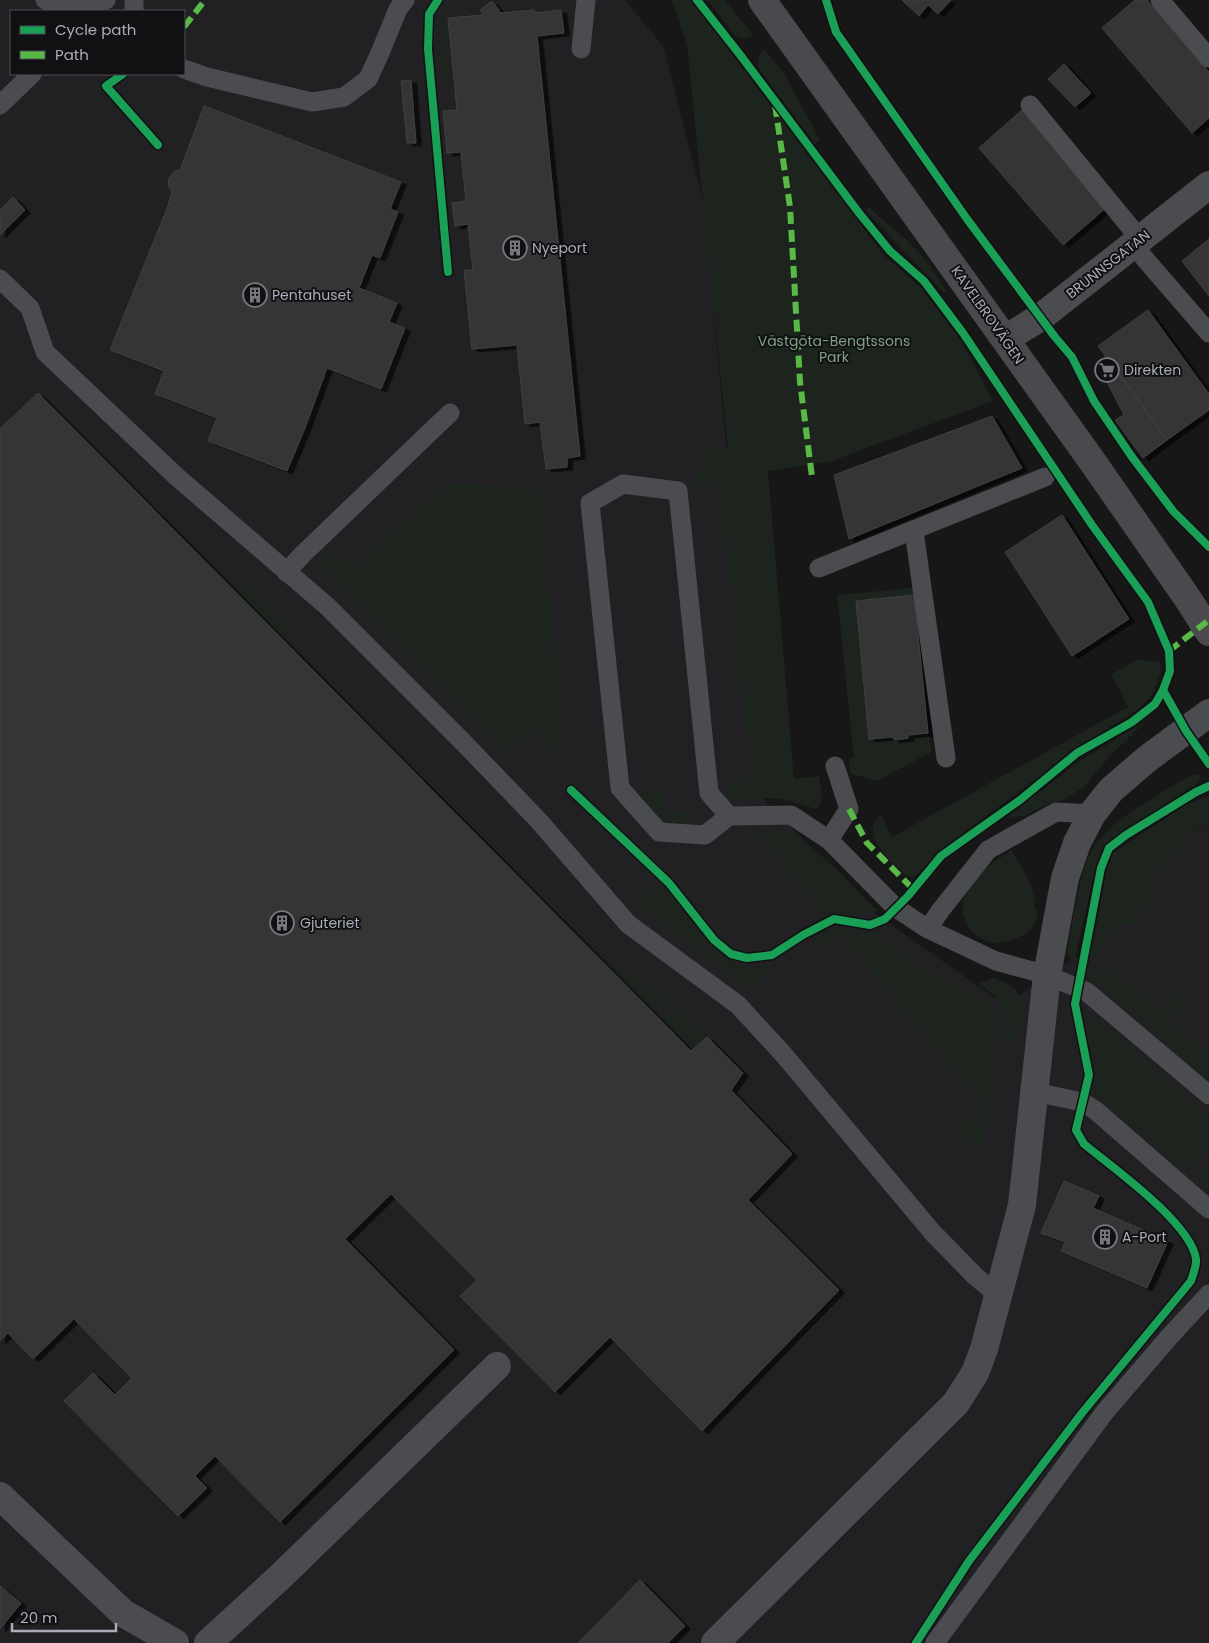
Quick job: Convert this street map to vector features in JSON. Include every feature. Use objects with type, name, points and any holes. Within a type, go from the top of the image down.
[{"type":"main road","name":"KAVELBROVÄGEN","points":[[762,0],[1006,339],[1188,599],[1209,632]]},
{"type":"street","name":"BRUNNSGATAN","points":[[1006,339],[1041,317],[1209,185]]},
{"type":"street","points":[[715,1643],[956,1403],[975,1373],[999,1296],[1022,1205],[1047,975],[1065,878],[1077,843],[1092,814],[1111,790],[1209,713]]},
{"type":"street","points":[[208,1643],[281,1576],[497,1366]]},
{"type":"street","points":[[0,1496],[123,1613],[175,1643]]},
{"type":"lane","points":[[45,0],[65,6],[106,0]]},
{"type":"lane","points":[[185,69],[207,77],[312,102],[344,97],[368,78],[398,9],[405,0]]},
{"type":"lane","points":[[581,49],[586,0]]},
{"type":"lane","points":[[1160,0],[1209,58]]},
{"type":"lane","points":[[0,105],[31,75]]},
{"type":"lane","points":[[1030,105],[1137,241],[1144,259],[1208,332]]},
{"type":"lane","points":[[0,279],[30,308],[45,352],[176,477],[328,607],[462,740],[539,821],[628,924],[738,1005],[784,1055],[933,1232],[975,1276],[999,1296]]},
{"type":"lane","points":[[286,572],[450,413]]},
{"type":"lane","points":[[819,568],[1045,477]]},
{"type":"lane","points":[[729,816],[709,793],[678,491],[623,484],[590,503],[620,788],[658,832],[705,835],[729,816],[791,815],[829,840],[896,908],[928,929],[996,961],[1047,975],[1087,992],[1209,1094]]},
{"type":"lane","points":[[914,531],[946,758]]},
{"type":"lane","points":[[829,840],[849,810],[835,766]]},
{"type":"lane","points":[[928,929],[988,850],[1056,812],[1092,814]]},
{"type":"lane","points":[[1035,1092],[1082,1102],[1096,1110],[1209,1209]]},
{"type":"lane","points":[[935,1643],[1104,1413],[1209,1294]]},
{"type":"shaded area","points":[[0,0],[625,0],[663,46],[705,208],[756,791],[876,914],[1005,1005],[1094,945],[1201,823],[1209,830],[1209,1643],[0,1643]]},
{"type":"green space","name":"Västgöta-Bengtssons Park","points":[[672,0],[691,0],[884,255],[920,287],[962,342],[993,401],[829,462],[768,471],[794,779],[819,776],[822,798],[820,806],[815,809],[783,799],[756,798],[733,801],[728,798],[726,784],[751,779],[719,485],[693,487],[700,465],[702,450],[728,449],[687,45]]},
{"type":"green space","points":[[708,0],[725,0],[754,36],[745,39],[735,36]]},
{"type":"green space","points":[[448,18],[454,85],[443,84],[440,58],[441,29],[443,22]]},
{"type":"green space","points":[[765,50],[784,73],[820,140],[815,144],[759,69],[759,56]]},
{"type":"green space","points":[[869,207],[917,250],[947,292],[944,293],[865,210]]},
{"type":"green space","points":[[446,484],[539,486],[566,756],[561,757],[554,753],[537,731],[530,733],[508,754],[320,563],[334,550],[353,567]]},
{"type":"green space","points":[[243,585],[249,587],[291,629],[281,639],[234,591]]},
{"type":"green space","points":[[913,588],[914,595],[856,601],[869,739],[928,733],[932,750],[877,781],[852,774],[850,771],[849,758],[854,758],[837,595]]},
{"type":"green space","points":[[1139,659],[1160,662],[1161,672],[1152,695],[1140,708],[1070,753],[940,851],[913,878],[901,871],[879,847],[873,834],[873,827],[875,821],[881,815],[892,837],[1128,707],[1111,674]]},
{"type":"green space","points":[[1146,721],[1109,757],[1084,787],[1065,799],[1048,804],[1025,816],[1007,817],[1081,760]]},
{"type":"green space","points":[[1197,774],[1200,776],[1198,783],[1118,835],[1101,851],[1095,869],[1074,965],[1067,952],[1081,880],[1088,858],[1095,845],[1105,833],[1132,811],[1189,776]]},
{"type":"green space","points":[[663,790],[665,814],[692,812],[689,821],[675,823],[662,818],[652,810],[638,793]]},
{"type":"green space","points":[[1209,796],[1209,830],[1201,823],[1147,885],[1157,894],[1134,924],[1123,923],[1100,950],[1090,957],[1107,869],[1113,853],[1187,804]]},
{"type":"green space","points":[[778,829],[799,836],[835,868],[877,911],[864,915],[849,916],[834,916],[822,913],[755,831]]},
{"type":"green space","points":[[1011,850],[1031,885],[1035,909],[1038,912],[1033,926],[1028,932],[1014,939],[996,943],[979,937],[972,931],[963,915],[962,906],[968,888],[977,877]]},
{"type":"green space","points":[[651,885],[666,888],[701,934],[723,956],[734,963],[753,966],[776,961],[752,989],[636,902]]},
{"type":"green space","points":[[827,928],[867,931],[916,964],[981,997],[990,1005],[995,1014],[997,1040],[983,1148],[965,1137],[959,1126],[984,1107],[839,932],[817,951],[809,940]]},
{"type":"green space","points":[[613,963],[616,963],[670,1001],[656,1016],[608,968]]},
{"type":"green space","points":[[1109,968],[1159,1010],[1176,992],[1185,1000],[1169,1019],[1209,1055],[1209,1080],[1105,988],[1086,977],[1089,972]]},
{"type":"green space","points":[[994,978],[1012,986],[1019,995],[1021,1019],[1018,1031],[1006,1046],[1005,1018],[999,1002],[987,989],[978,984]]},
{"type":"green space","points":[[1083,1007],[1209,1117],[1209,1147],[1187,1171],[1093,1092],[1096,1072],[1095,1061]]},
{"type":"green space","points":[[676,1008],[707,1037],[691,1051],[661,1022]]},
{"type":"green space","points":[[1209,1162],[1209,1190],[1195,1178]]},
{"type":"building","points":[[902,0],[951,0],[938,14],[928,5],[919,16]]},
{"type":"building","points":[[1135,0],[1147,0],[1209,72],[1209,118],[1192,133],[1102,28]]},
{"type":"building","name":"Nyeport","points":[[492,1],[499,10],[499,13],[534,10],[535,13],[561,10],[564,33],[537,36],[580,456],[567,458],[567,467],[546,469],[540,422],[525,424],[517,345],[472,349],[464,270],[473,270],[468,224],[455,226],[452,203],[466,201],[461,152],[447,153],[443,111],[457,110],[448,18],[484,15],[480,10]]},
{"type":"building","points":[[1064,64],[1091,93],[1075,107],[1048,79]]},
{"type":"building","points":[[411,80],[416,143],[407,143],[401,81]]},
{"type":"building","name":"Pentahuset","points":[[204,106],[401,182],[390,209],[398,212],[380,258],[372,255],[359,288],[397,303],[389,322],[405,328],[381,389],[327,368],[287,471],[208,441],[217,418],[155,394],[164,371],[110,350],[168,206],[172,192],[168,185],[169,178],[175,171],[180,170]]},
{"type":"building","points":[[1022,110],[1107,207],[1063,245],[979,148]]},
{"type":"building","points":[[13,197],[25,210],[0,235],[0,210]]},
{"type":"building","points":[[1209,239],[1209,296],[1182,261]]},
{"type":"building","points":[[1148,310],[1209,394],[1209,410],[1167,440],[1098,346]]},
{"type":"building","points":[[1110,361],[1167,440],[1143,458],[1115,420],[1124,415],[1100,368]]},
{"type":"building","name":"Gjuteriet","points":[[38,393],[691,1051],[707,1037],[743,1073],[731,1090],[792,1154],[748,1200],[839,1290],[702,1431],[610,1337],[555,1392],[460,1296],[477,1280],[391,1194],[345,1239],[454,1350],[280,1522],[215,1456],[195,1476],[207,1488],[178,1516],[64,1401],[93,1373],[115,1395],[132,1378],[74,1319],[33,1359],[8,1333],[0,1341],[0,429]]},
{"type":"building","points":[[992,416],[1022,468],[849,539],[834,475]]},
{"type":"building","points":[[1062,515],[1129,619],[1072,656],[1005,552]]},
{"type":"building","points":[[914,595],[928,733],[908,735],[908,738],[894,740],[893,737],[869,739],[856,601]]},
{"type":"building","name":"A-Port","points":[[1064,1181],[1099,1196],[1093,1208],[1168,1241],[1147,1288],[1061,1251],[1065,1242],[1041,1233]]},
{"type":"building","points":[[640,1580],[685,1626],[668,1643],[578,1643]]},
{"type":"building","points":[[0,1586],[21,1603],[0,1629]]},
{"type":"marked path","points":[[185,26],[205,0]]},
{"type":"marked path","points":[[775,105],[790,207],[800,382],[812,477]]},
{"type":"marked path","points":[[1169,651],[1209,620]]},
{"type":"marked path","points":[[849,809],[867,843],[913,889]]},
{"type":"cycle path","points":[[438,0],[429,14],[428,49],[448,272]]},
{"type":"cycle path","points":[[571,790],[669,883],[714,940],[731,954],[747,958],[772,955],[803,935],[834,919],[870,925],[885,919],[908,896],[941,856],[1020,800],[1077,753],[1132,722],[1155,704],[1170,671],[1169,651],[1148,602],[1092,525],[963,333],[924,281],[890,251],[859,213],[697,0]]},
{"type":"cycle path","points":[[826,0],[836,32],[967,219],[1072,357],[1094,401],[1132,457],[1173,511],[1209,547]]},
{"type":"cycle path","points":[[122,75],[106,86],[158,145]]},
{"type":"cycle path","points":[[1163,690],[1186,731],[1209,764]]},
{"type":"cycle path","points":[[916,1643],[969,1561],[1082,1413],[1191,1281],[1196,1259],[1191,1245],[1180,1229],[1149,1197],[1084,1144],[1076,1130],[1089,1075],[1075,1004],[1101,868],[1109,848],[1126,835],[1209,786]]},
{"type":"place","name":"Nyeport","points":[[515,248]]},
{"type":"place","name":"Pentahuset","points":[[255,295]]},
{"type":"place","name":"Direkten","points":[[1107,370]]},
{"type":"place","name":"Gjuteriet","points":[[282,923]]},
{"type":"place","name":"A-Port","points":[[1105,1237]]}]
